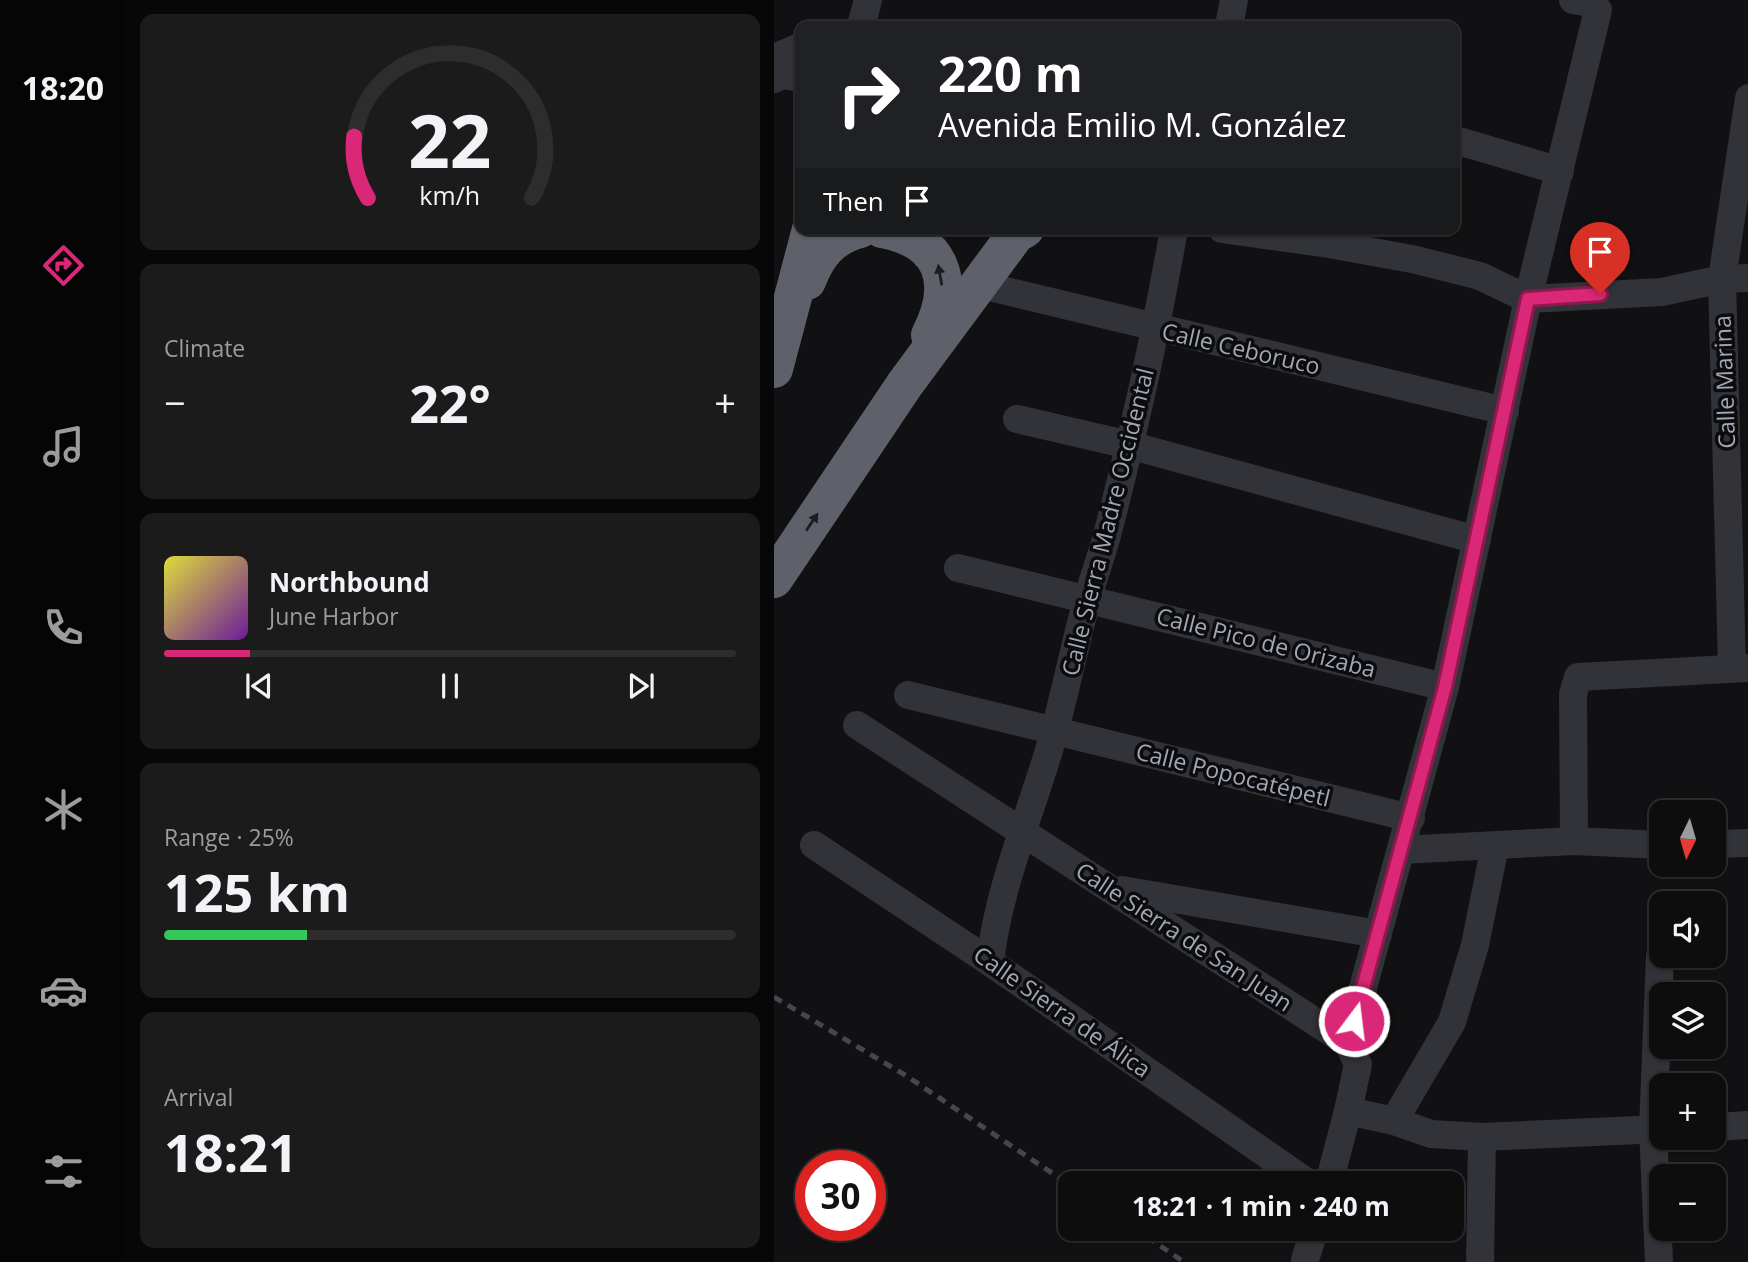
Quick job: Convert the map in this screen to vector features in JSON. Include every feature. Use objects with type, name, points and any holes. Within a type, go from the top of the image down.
[{"type":"highway","points":[[779,353],[809,235]]},
{"type":"highway","points":[[779,353],[810,272],[824,248],[842,235]]},
{"type":"highway","points":[[905,384],[936,323],[943,295],[940,266],[925,244],[906,235]]},
{"type":"highway","points":[[774,579],[905,384],[1015,235]]},
{"type":"street","points":[[1230,21],[1234,0]]},
{"type":"street","points":[[1332,1171],[1358,1064],[1348,1043],[1445,687],[1595,3]]},
{"type":"street","name":"Calle Marina","points":[[1740,668],[1735,279],[1749,98]]},
{"type":"street","points":[[1460,141],[1560,171]]},
{"type":"street","name":"Calle Sierra Madre Occidental","points":[[990,962],[1021,831],[1040,782],[1087,599],[1105,541],[1156,329],[1173,235]]},
{"type":"street","points":[[1265,235],[1412,259],[1480,276],[1528,299],[1662,292],[1735,279]]},
{"type":"street","name":"Calle Ceboruco","points":[[977,284],[1505,411]]},
{"type":"street","points":[[1017,419],[1129,445],[1477,540]]},
{"type":"street","name":"Calle Pico de Orizaba","points":[[958,568],[1445,687]]},
{"type":"street","points":[[1574,841],[1573,694],[1578,677],[1740,668]]},
{"type":"street","name":"Calle Popocatépetl","points":[[908,695],[1411,818]]},
{"type":"street","name":"Calle Sierra de San Juan","points":[[857,725],[1348,1043]]},
{"type":"street","points":[[1401,850],[1574,841],[1649,844]]},
{"type":"street","points":[[1726,844],[1749,844]]},
{"type":"street","name":"Calle Sierra de Álica","points":[[814,845],[990,962],[1291,1171]]},
{"type":"street","points":[[1394,1121],[1452,1022],[1476,946],[1495,846]]},
{"type":"street","points":[[1108,888],[1378,934]]},
{"type":"street","points":[[1658,1073],[1660,968]]},
{"type":"street","points":[[1348,1111],[1394,1121],[1431,1134],[1482,1137],[1649,1130]]},
{"type":"street","points":[[1726,1126],[1749,1125]]},
{"type":"street","points":[[1480,1262],[1482,1137]]},
{"type":"street","points":[[1657,1150],[1659,1262]]},
{"type":"street","points":[[1304,1260],[1311,1241]]},
{"type":"railway","points":[[774,997],[905,1075],[1058,1177]]},
{"type":"railway","points":[[1153,1241],[1184,1262]]},
{"type":"route","points":[[1354,1021],[1445,687],[1528,299],[1600,294]]}]
